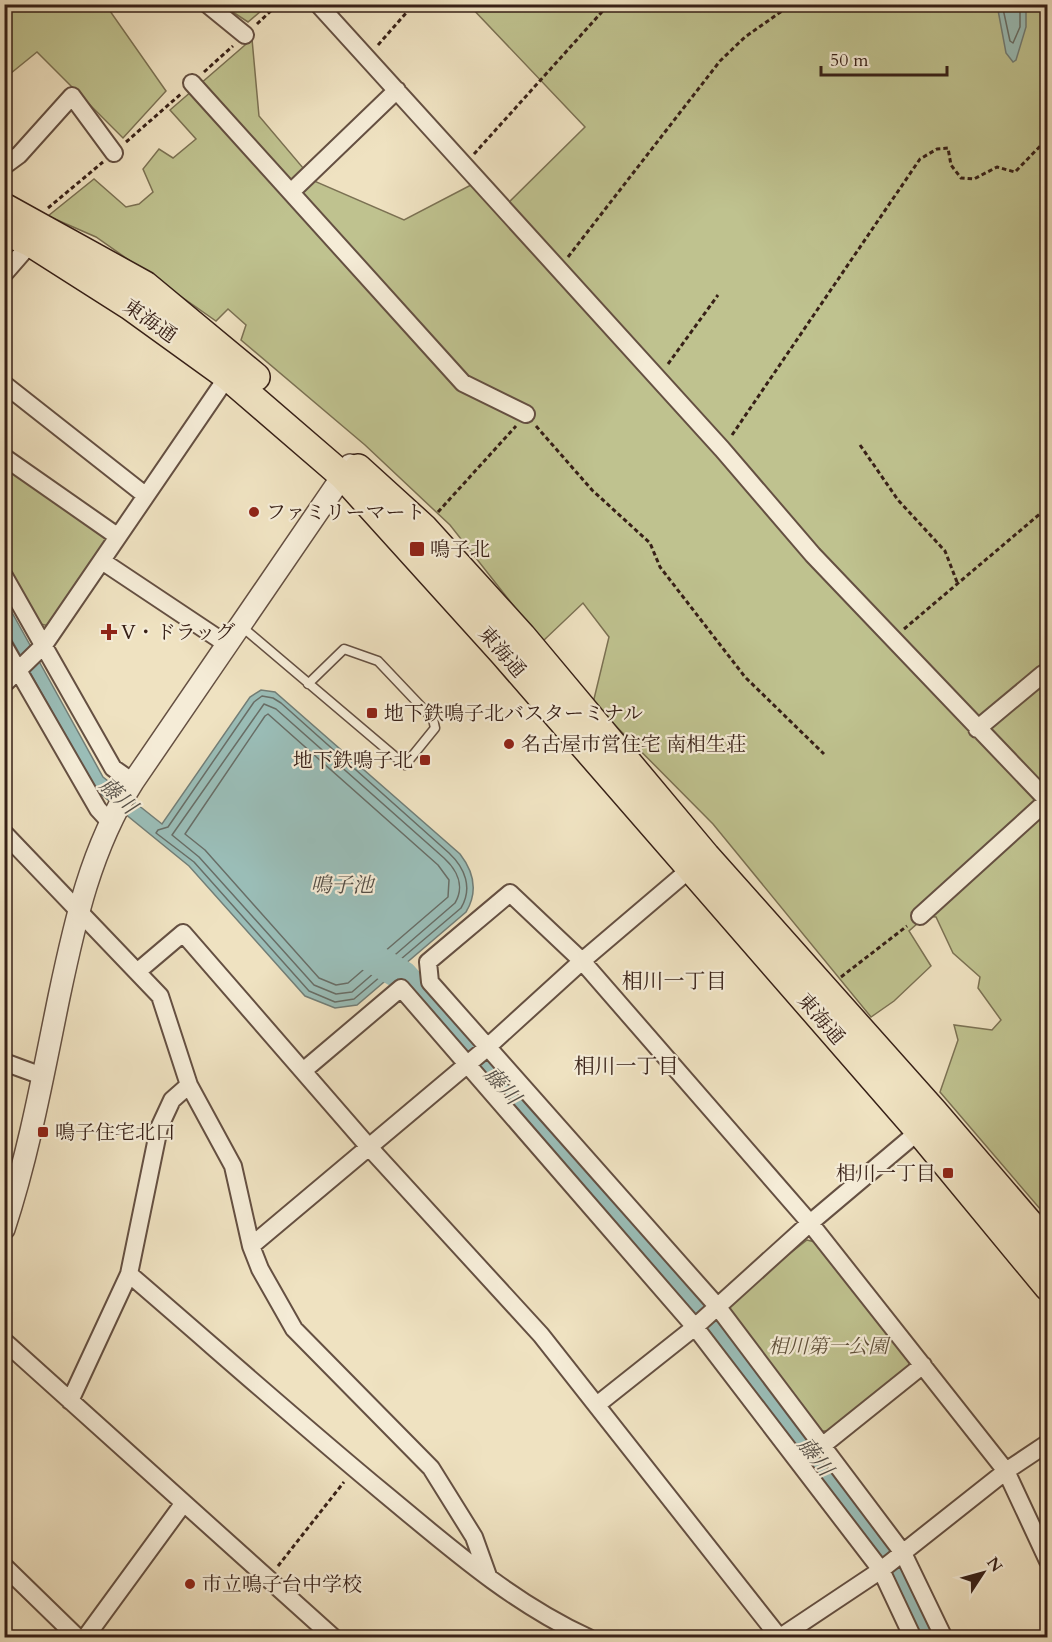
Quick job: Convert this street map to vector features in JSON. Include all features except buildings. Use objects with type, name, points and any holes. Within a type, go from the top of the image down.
[{"type":"main road","name":"東海通","points":[[4,207],[32,232],[130,306],[233,369],[348,469],[424,528],[522,636],[698,862],[1047,1287]]},
{"type":"main road","name":"東海通","points":[[4,231],[32,232]]},
{"type":"main road","name":"東海通","points":[[348,469],[401,537],[698,862],[825,988],[1047,1245]]},
{"type":"street","points":[[207,4],[245,35]]},
{"type":"street","points":[[318,4],[722,449],[813,555],[1047,801],[920,916]]},
{"type":"street","points":[[192,83],[463,383],[526,414]]},
{"type":"street","points":[[291,192],[397,90]]},
{"type":"street","points":[[4,166],[19,155],[72,96],[114,153]]},
{"type":"street","points":[[4,274],[32,232]]},
{"type":"street","points":[[4,684],[42,647],[233,369]]},
{"type":"street","points":[[4,384],[145,495]]},
{"type":"street","points":[[4,457],[117,536]]},
{"type":"street","points":[[4,1229],[26,1154],[77,910],[111,817],[348,469]]},
{"type":"street","points":[[102,561],[228,645]]},
{"type":"street","points":[[4,576],[42,647],[113,768],[130,786]]},
{"type":"street","points":[[4,646],[21,667],[98,809],[111,817]]},
{"type":"street","points":[[977,729],[1043,674]]},
{"type":"street","points":[[4,834],[160,996],[189,1085],[233,1166],[251,1246],[260,1269],[294,1329],[431,1468],[474,1537],[488,1576]]},
{"type":"street","points":[[251,1246],[477,1057],[582,961],[698,862]]},
{"type":"street","points":[[913,1638],[892,1561],[706,1316],[477,1057],[430,982],[428,962],[510,893],[582,961],[810,1223],[1006,1471],[1047,1561]]},
{"type":"street","points":[[137,972],[183,933],[368,1146],[541,1335],[598,1404],[779,1637],[892,1561],[1006,1471],[1047,1443]]},
{"type":"street","points":[[303,1071],[400,988],[477,1057],[822,1446],[892,1561],[944,1638]]},
{"type":"street","points":[[4,1062],[42,1076]]},
{"type":"street","points":[[70,1401],[129,1274],[159,1128],[172,1100],[189,1085]]},
{"type":"street","points":[[598,1404],[706,1316],[810,1223],[919,1131]]},
{"type":"street","points":[[129,1274],[450,1548],[560,1632],[589,1638]]},
{"type":"street","points":[[4,1341],[334,1638]]},
{"type":"street","points":[[822,1446],[923,1365]]},
{"type":"street","points":[[85,1638],[183,1504]]},
{"type":"street","points":[[4,1566],[78,1638]]},
{"type":"lane","points":[[241,626],[308,684],[405,765],[435,728],[433,719],[378,661],[344,649],[308,684]]},
{"type":"path","points":[[32,232],[114,153],[278,4]]},
{"type":"path","points":[[366,57],[414,4]]},
{"type":"path","points":[[464,165],[609,4]]},
{"type":"path","points":[[559,269],[720,61],[745,37],[792,4]]},
{"type":"path","points":[[722,449],[920,159],[937,149],[948,148],[951,165],[961,178],[974,179],[997,167],[1016,172],[1047,138]]},
{"type":"path","points":[[658,379],[718,295]]},
{"type":"path","points":[[424,528],[526,414],[592,490],[650,543],[660,567],[745,677],[824,754]]},
{"type":"path","points":[[860,445],[898,500],[945,551],[957,582]]},
{"type":"path","points":[[894,638],[1047,507]]},
{"type":"path","points":[[825,988],[920,916]]},
{"type":"path","points":[[268,1580],[354,1468]]},
{"type":"green space","points":[[5,5],[102,5],[110,11],[166,91],[123,138],[37,52],[5,78]]},
{"type":"green space","points":[[222,5],[268,5],[248,22]]},
{"type":"green space","points":[[469,5],[1047,5],[1047,1217],[940,1092],[958,1040],[954,1025],[992,1030],[1001,1020],[978,988],[980,977],[953,953],[936,917],[926,916],[909,931],[931,966],[894,1001],[871,1017],[713,824],[593,703],[609,637],[583,603],[542,642],[450,525],[365,445],[241,340],[246,325],[228,309],[216,321],[96,237],[48,216],[94,179],[126,207],[139,204],[153,192],[143,169],[159,149],[173,158],[196,139],[170,110],[252,39],[259,116],[314,181],[404,220],[471,185],[498,213],[585,127]]},
{"type":"green space","points":[[4,462],[104,532],[107,541],[50,626],[40,624],[5,562]]},
{"type":"green space","name":"相川第一公園","points":[[807,1240],[815,1242],[910,1360],[908,1370],[833,1431],[822,1431],[729,1308],[732,1299]]},
{"type":"water","points":[[995,5],[1026,5],[1026,27],[1016,60],[1013,62],[1006,53],[998,10]]},
{"type":"water","name":"鳴子池","points":[[4,598],[103,777],[162,824],[250,697],[261,690],[275,692],[460,854],[469,868],[473,882],[472,897],[466,912],[357,1005],[335,1008],[305,996],[189,866],[97,791],[5,628]]},
{"type":"waterway","name":"藤川","points":[[362,952],[403,976],[711,1324],[883,1545],[902,1574],[931,1638]]},
{"type":"place","name":"ファミリーマート","points":[[254,512]]},
{"type":"place","name":"鳴子北","points":[[417,549]]},
{"type":"place","name":"V・ドラッグ","points":[[109,632]]},
{"type":"place","name":"地下鉄鳴子北バスターミナル","points":[[372,713]]},
{"type":"place","name":"名古屋市営住宅 南相生荘","points":[[509,744]]},
{"type":"place","name":"地下鉄鳴子北","points":[[425,760]]},
{"type":"place","name":"鳴子住宅北口","points":[[43,1132]]},
{"type":"place","name":"相川一丁目","points":[[948,1173]]},
{"type":"place","name":"市立鳴子台中学校","points":[[190,1584]]},
{"type":"district","name":"相川一丁目","points":[[674,981]]},
{"type":"district","name":"相川一丁目","points":[[626,1066]]}]
